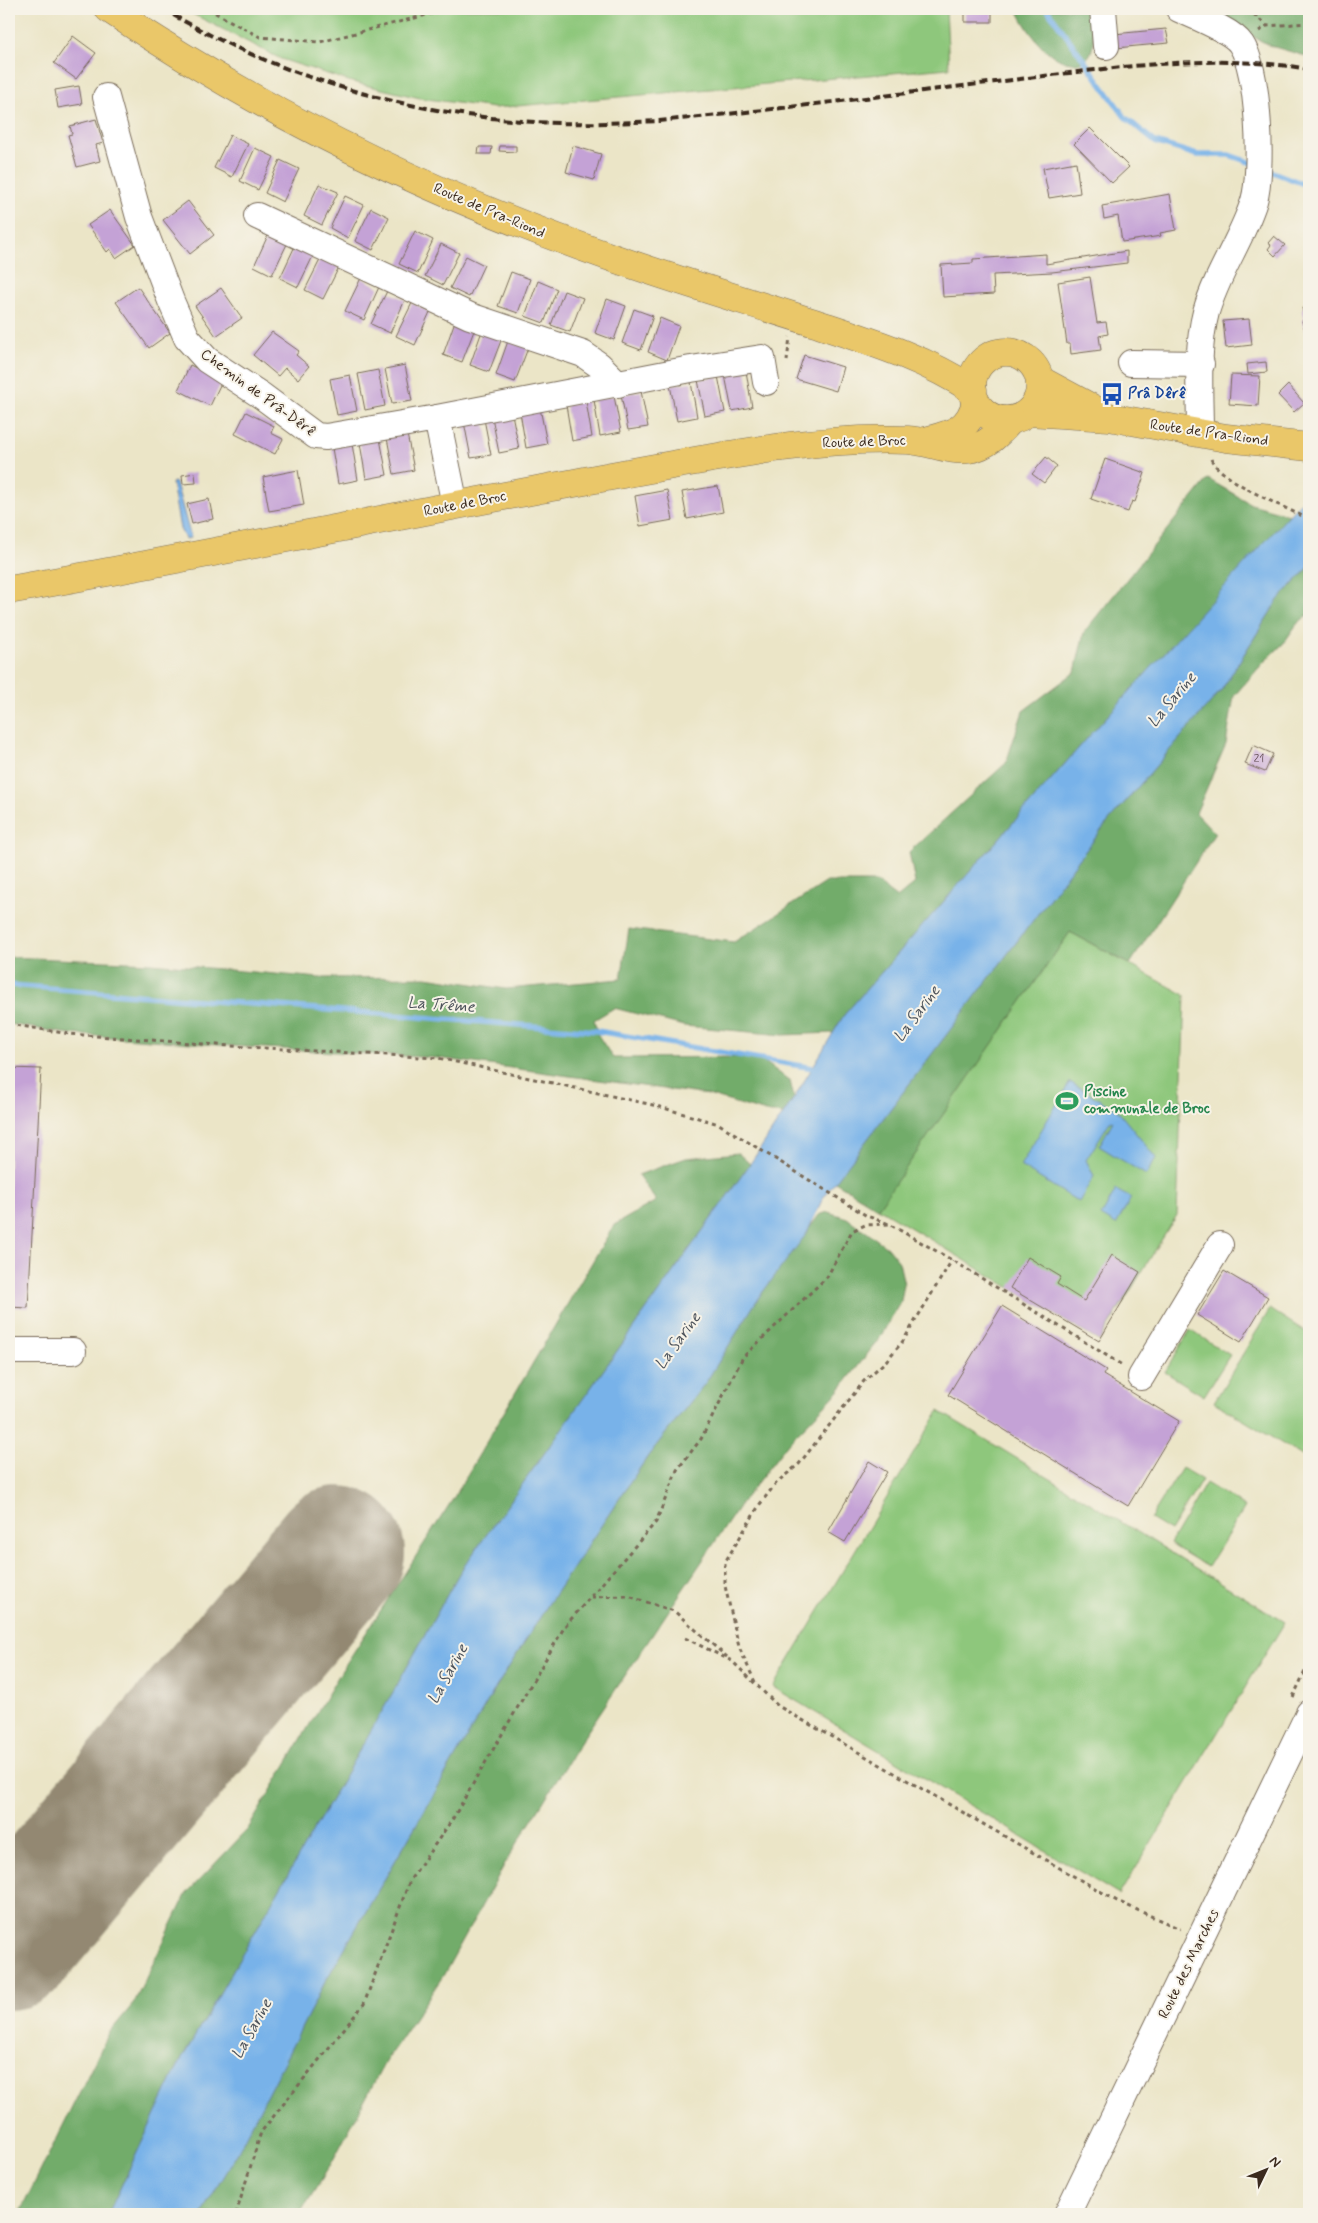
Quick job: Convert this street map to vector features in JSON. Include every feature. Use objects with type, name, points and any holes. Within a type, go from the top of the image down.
[{"type":"main road","name":"Route de Pra-Riond","points":[[109,9],[220,80],[304,126],[460,200],[540,233],[648,270],[898,350],[960,359],[987,358],[1002,352],[1018,354],[1031,363],[1040,380],[1109,417]]},
{"type":"main road","name":"Route de Pra-Riond","points":[[898,350],[974,396],[991,416],[1020,416],[1041,411],[1075,416],[1109,417],[1200,433],[1309,446]]},
{"type":"main road","points":[[974,396],[976,370],[987,358]]},
{"type":"main road","points":[[1020,416],[1035,404],[1039,395],[1040,380]]},
{"type":"main road","name":"Route de Broc","points":[[923,441],[960,430],[974,414],[974,396]]},
{"type":"main road","name":"Route de Broc","points":[[9,590],[628,473],[787,447],[852,441],[923,441],[969,449],[990,440],[1020,416]]},
{"type":"street","points":[[1103,9],[1106,46]]},
{"type":"street","points":[[1179,9],[1220,28],[1241,43],[1254,78],[1259,166],[1254,200],[1207,308],[1203,327],[1200,433]]},
{"type":"street","name":"Chemin de Prâ-Dêrê","points":[[106,97],[148,240],[181,326],[192,345],[200,353],[281,409],[306,431],[320,437],[437,418],[691,369],[762,358],[766,382]]},
{"type":"street","points":[[257,216],[462,312],[583,354],[599,365],[618,384]]},
{"type":"street","points":[[1130,363],[1201,364]]},
{"type":"street","points":[[437,418],[456,505]]},
{"type":"street","points":[[1141,1377],[1220,1245]]},
{"type":"street","points":[[9,1351],[73,1351]]},
{"type":"street","name":"Route des Marches","points":[[1067,2214],[1309,1713]]},
{"type":"path","points":[[208,9],[260,37],[320,42],[450,9]]},
{"type":"path","points":[[1248,9],[1267,26]]},
{"type":"path","points":[[1241,43],[1267,26],[1309,23]]},
{"type":"path","points":[[1200,433],[1214,466],[1244,487],[1309,519]]},
{"type":"path","points":[[9,1024],[70,1034],[438,1058],[624,1099],[713,1122],[862,1213],[889,1224],[952,1260],[1141,1377]]},
{"type":"path","points":[[236,2214],[261,2132],[364,2004],[410,1880],[452,1820],[565,1626],[656,1522],[677,1470],[701,1439],[743,1357],[826,1277],[852,1231],[865,1225],[889,1224]]},
{"type":"path","points":[[756,1685],[739,1647],[725,1586],[725,1562],[760,1504],[778,1482],[799,1464],[864,1380],[886,1362],[903,1341],[952,1260]]},
{"type":"path","points":[[590,1597],[628,1596],[661,1605],[674,1611],[732,1661],[778,1706],[1117,1901],[1201,1938]]},
{"type":"path","points":[[685,1638],[732,1661]]},
{"type":"green space","points":[[183,9],[946,9],[949,68],[494,108],[420,98],[352,82],[281,59]]},
{"type":"green space","points":[[1017,9],[1086,9],[1090,17],[1093,36],[1093,46],[1090,54],[1085,60],[1077,63],[1058,59],[1043,48],[1025,24]]},
{"type":"green space","points":[[1200,9],[1309,9],[1309,57],[1271,46]]},
{"type":"green space","points":[[1208,479],[1251,504],[1290,515],[1084,742],[844,1015],[833,1033],[783,1035],[684,1026],[614,1008],[594,1020],[598,1035],[613,1058],[758,1057],[790,1081],[794,1098],[783,1114],[766,1112],[708,1095],[438,1058],[70,1034],[9,1024],[9,957],[152,963],[320,978],[426,977],[506,989],[621,979],[629,929],[734,942],[827,882],[876,882],[897,898],[915,883],[909,852],[1006,763],[1023,711],[1075,672],[1084,632]]},
{"type":"green space","points":[[1309,567],[1309,614],[1297,624],[1283,644],[1234,696],[1226,744],[1196,813],[1215,833],[1130,964],[1070,932],[878,1208],[835,1182],[1102,829],[1222,689],[1278,600]]},
{"type":"green space","name":"Piscine communale de Broc","points":[[1070,932],[1185,995],[1177,1215],[1099,1341],[878,1208]]},
{"type":"green space","points":[[738,1153],[750,1164],[460,1572],[179,2064],[108,2214],[19,2214],[109,2033],[134,2003],[187,1893],[248,1829],[342,1670],[453,1499],[614,1225],[656,1201],[638,1175],[686,1158]]},
{"type":"green space","points":[[828,1212],[847,1218],[887,1247],[899,1262],[904,1284],[901,1301],[879,1339],[838,1392],[789,1442],[742,1502],[585,1735],[507,1860],[443,1976],[385,2062],[331,2164],[300,2214],[201,2214],[237,2153],[325,1982],[493,1692],[549,1603],[648,1456],[706,1382],[759,1297],[819,1215]]},
{"type":"green space","points":[[1270,1309],[1309,1334],[1309,1455],[1307,1459],[1214,1402]]},
{"type":"green space","points":[[1190,1330],[1230,1355],[1204,1396],[1165,1372]]},
{"type":"green space","points":[[939,1411],[1285,1622],[1119,1895],[773,1687]]},
{"type":"green space","points":[[1182,1468],[1202,1480],[1170,1531],[1150,1519]]},
{"type":"green space","points":[[1206,1483],[1245,1507],[1208,1567],[1170,1544]]},
{"type":"water","points":[[172,483],[176,483],[191,538],[185,539],[180,529]]},
{"type":"water","name":"La Sarine","points":[[1309,493],[1309,567],[1278,600],[1222,689],[1102,829],[823,1198],[807,1233],[759,1297],[706,1382],[648,1456],[549,1603],[493,1692],[325,1982],[237,2153],[201,2214],[108,2214],[179,2064],[460,1572],[750,1164],[794,1098],[844,1015],[1084,742]]},
{"type":"water","points":[[1070,1082],[1117,1110],[1156,1158],[1146,1175],[1099,1146],[1113,1121],[1111,1120],[1086,1160],[1094,1176],[1079,1202],[1020,1166]]},
{"type":"water","points":[[1116,1190],[1131,1198],[1116,1225],[1101,1216]]},
{"type":"building","points":[[965,9],[992,9],[992,22],[965,22]]},
{"type":"building","points":[[1166,29],[1169,43],[1116,48],[1114,34]]},
{"type":"building","points":[[73,36],[96,53],[76,79],[54,63]]},
{"type":"building","points":[[79,86],[82,104],[58,108],[55,90]]},
{"type":"building","points":[[96,119],[103,143],[96,145],[100,161],[77,167],[68,135],[72,134],[70,126]]},
{"type":"building","points":[[1090,128],[1129,167],[1112,183],[1074,144]]},
{"type":"building","points":[[230,135],[248,144],[232,177],[214,168]]},
{"type":"building","points":[[500,146],[516,146],[516,152],[499,151]]},
{"type":"building","points":[[573,146],[601,154],[594,180],[566,172]]},
{"type":"building","points":[[479,147],[492,147],[491,154],[478,154]]},
{"type":"building","points":[[255,148],[274,157],[258,190],[240,181]]},
{"type":"building","points":[[280,160],[299,169],[283,202],[265,193]]},
{"type":"building","points":[[1076,162],[1080,193],[1049,198],[1043,168]]},
{"type":"building","points":[[319,184],[338,192],[322,225],[304,216]]},
{"type":"building","points":[[1170,194],[1176,230],[1160,233],[1161,236],[1122,242],[1118,216],[1104,219],[1102,206]]},
{"type":"building","points":[[345,196],[364,205],[348,238],[330,228]]},
{"type":"building","points":[[188,201],[214,235],[190,254],[163,220]]},
{"type":"building","points":[[371,208],[389,217],[373,250],[355,241]]},
{"type":"building","points":[[110,210],[135,245],[116,258],[110,249],[107,252],[88,225]]},
{"type":"building","points":[[415,231],[433,240],[418,273],[399,264]]},
{"type":"building","points":[[269,233],[288,242],[272,275],[254,266]]},
{"type":"building","points":[[1274,236],[1285,245],[1275,256],[1268,249],[1271,245],[1268,243]]},
{"type":"building","points":[[441,244],[459,253],[443,285],[425,276]]},
{"type":"building","points":[[295,246],[314,254],[298,287],[280,278]]},
{"type":"building","points":[[1127,251],[1127,263],[1052,272],[993,275],[994,294],[943,297],[941,265],[973,263],[973,259],[1046,254],[1046,264]]},
{"type":"building","points":[[466,256],[484,265],[469,297],[450,288]]},
{"type":"building","points":[[321,258],[339,267],[323,299],[305,290]]},
{"type":"building","points":[[511,272],[530,279],[518,313],[498,306]]},
{"type":"building","points":[[1090,277],[1097,323],[1106,322],[1108,334],[1099,336],[1101,350],[1071,354],[1070,344],[1067,344],[1058,282]]},
{"type":"building","points":[[361,278],[379,287],[364,320],[345,311]]},
{"type":"building","points":[[538,281],[557,289],[544,323],[525,316]]},
{"type":"building","points":[[138,287],[170,333],[149,348],[116,302]]},
{"type":"building","points":[[221,288],[242,318],[216,336],[195,306]]},
{"type":"building","points":[[387,291],[405,300],[390,333],[371,324]]},
{"type":"building","points":[[564,291],[583,298],[570,332],[551,325]]},
{"type":"building","points":[[607,299],[626,306],[614,340],[595,333]]},
{"type":"building","points":[[412,303],[430,312],[415,345],[396,336]]},
{"type":"building","points":[[1309,306],[1309,342],[1302,321],[1305,319],[1302,308]]},
{"type":"building","points":[[634,309],[653,316],[641,350],[622,343]]},
{"type":"building","points":[[660,318],[679,326],[667,360],[648,352]]},
{"type":"building","points":[[1249,319],[1252,345],[1226,348],[1223,321]]},
{"type":"building","points":[[455,321],[475,328],[462,362],[443,355]]},
{"type":"building","points":[[482,331],[502,338],[489,372],[470,365]]},
{"type":"building","points":[[272,332],[299,351],[296,355],[309,366],[298,379],[285,368],[278,376],[253,355]]},
{"type":"building","points":[[508,341],[528,348],[515,382],[496,375]]},
{"type":"building","points":[[804,355],[843,367],[836,391],[796,379]]},
{"type":"building","points":[[1266,362],[1267,372],[1248,374],[1247,364]]},
{"type":"building","points":[[190,365],[222,381],[210,406],[178,390]]},
{"type":"building","points":[[405,365],[412,401],[392,404],[385,369]]},
{"type":"building","points":[[378,370],[385,406],[365,410],[358,374]]},
{"type":"building","points":[[746,371],[752,407],[732,411],[725,375]]},
{"type":"building","points":[[350,375],[357,411],[337,415],[330,379]]},
{"type":"building","points":[[1231,375],[1260,376],[1258,406],[1229,404]]},
{"type":"building","points":[[718,376],[725,412],[705,416],[698,380]]},
{"type":"building","points":[[691,382],[697,417],[677,421],[670,385]]},
{"type":"building","points":[[1288,385],[1304,403],[1294,412],[1278,395]]},
{"type":"building","points":[[641,391],[648,427],[628,430],[621,395]]},
{"type":"building","points":[[614,396],[621,432],[600,436],[594,400]]},
{"type":"building","points":[[586,401],[592,437],[572,441],[566,405]]},
{"type":"building","points":[[540,408],[547,444],[526,448],[520,412]]},
{"type":"building","points":[[246,412],[274,426],[271,433],[283,439],[275,454],[235,434]]},
{"type":"building","points":[[512,414],[519,449],[499,453],[492,417]]},
{"type":"building","points":[[484,419],[491,455],[471,458],[464,422]]},
{"type":"building","points":[[407,434],[414,470],[394,474],[387,438]]},
{"type":"building","points":[[380,439],[387,475],[366,479],[360,443]]},
{"type":"building","points":[[352,444],[358,480],[338,484],[332,448]]},
{"type":"building","points":[[1046,457],[1057,466],[1044,483],[1032,474]]},
{"type":"building","points":[[1105,459],[1145,473],[1135,502],[1132,501],[1128,512],[1091,499]]},
{"type":"building","points":[[298,470],[304,505],[269,511],[263,477]]},
{"type":"building","points":[[195,473],[196,483],[183,484],[182,475]]},
{"type":"building","points":[[718,486],[723,512],[687,519],[682,492]]},
{"type":"building","points":[[667,490],[673,520],[640,526],[635,496]]},
{"type":"building","points":[[209,499],[213,519],[192,524],[187,504]]},
{"type":"building","points":[[1253,745],[1273,754],[1265,772],[1245,764]]},
{"type":"building","points":[[9,1068],[41,1069],[28,1308],[9,1307]]},
{"type":"building","points":[[1112,1255],[1140,1272],[1099,1341],[1010,1288],[1028,1257],[1061,1277],[1057,1284],[1084,1301]]},
{"type":"building","points":[[1224,1271],[1268,1297],[1241,1342],[1197,1315]]},
{"type":"building","points":[[1002,1306],[1106,1370],[1103,1375],[1179,1421],[1128,1506],[948,1395]]},
{"type":"building","points":[[869,1461],[887,1472],[845,1542],[828,1532]]},
{"type":"waterway","points":[[1047,9],[1125,117],[1155,142],[1197,155],[1229,155],[1252,163]]},
{"type":"waterway","points":[[1265,169],[1309,186]]},
{"type":"waterway","name":"La Trême","points":[[9,985],[597,1031],[819,1069]]},
{"type":"runway","points":[[9,1943],[338,1553]]},
{"type":"railway","points":[[163,9],[247,53],[336,86],[428,108],[475,116],[556,123],[659,121],[1156,64],[1233,62],[1309,69]]},
{"type":"place","name":"Prâ Dêrê","points":[[1112,394]]},
{"type":"place","name":"Piscine communale de Broc","points":[[1067,1101]]}]
